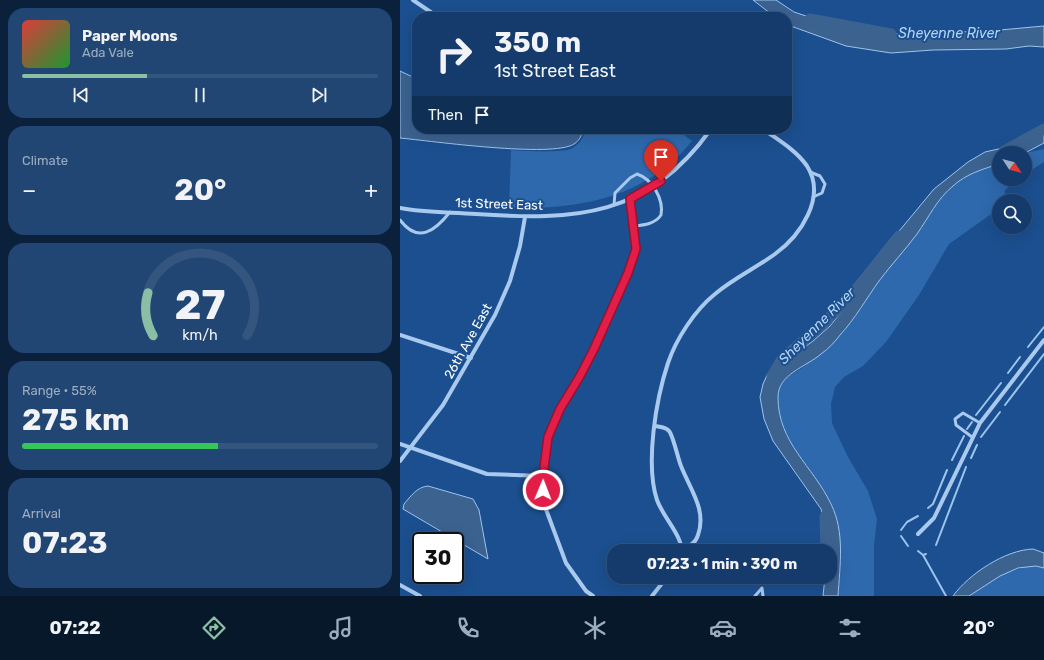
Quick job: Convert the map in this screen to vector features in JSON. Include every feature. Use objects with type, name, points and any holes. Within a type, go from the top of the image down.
[{"type":"street","points":[[413,0],[431,12]]},
{"type":"street","name":"1st Street East","points":[[400,208],[525,217],[573,214],[614,205],[630,199],[653,187],[684,164],[707,134]]},
{"type":"street","points":[[680,544],[663,512],[653,486],[651,466],[655,426],[667,365],[672,353],[689,325],[700,309],[714,294],[732,281],[775,255],[788,244],[801,228],[808,215],[813,197],[814,188],[810,172],[800,157],[770,134]]},
{"type":"street","points":[[593,596],[586,591],[566,563],[544,504],[543,476],[548,437],[560,409],[594,349],[628,273],[636,249],[630,199]]},
{"type":"street","name":"26th Ave East","points":[[400,461],[412,448],[443,405],[495,315],[510,282],[520,246],[525,217]]},
{"type":"street","points":[[400,335],[471,358]]},
{"type":"street","points":[[918,534],[934,518],[980,423],[1044,340]]},
{"type":"street","points":[[655,426],[669,430],[672,435],[679,460],[700,506],[700,528],[697,538],[690,544]]},
{"type":"street","points":[[400,444],[487,474],[543,476]]},
{"type":"street","points":[[652,596],[661,584]]},
{"type":"street","points":[[400,585],[420,596]]},
{"type":"lane","points":[[810,172],[820,176],[825,184],[822,193],[813,197]]},
{"type":"lane","points":[[614,205],[615,193],[630,178],[637,174],[648,180],[661,202],[661,215],[649,224],[634,226]]},
{"type":"lane","points":[[400,220],[408,229],[421,234],[435,229],[450,212]]},
{"type":"lane","points":[[972,438],[956,425],[955,419],[963,413],[980,423]]},
{"type":"lane","points":[[755,596],[762,588],[763,596]]},
{"type":"shaded area","points":[[683,134],[692,141],[680,155],[649,179],[630,189],[611,196],[571,205],[509,208],[511,150],[551,151],[571,149],[581,140],[584,135]]},
{"type":"shaded area","points":[[1044,149],[1044,162],[1032,170],[1032,152]]},
{"type":"shaded area","points":[[992,166],[992,186],[1010,186],[1005,190],[1005,194],[992,194],[992,213],[949,244],[919,295],[886,342],[863,366],[844,377],[835,387],[831,404],[832,423],[848,457],[868,491],[877,519],[874,545],[874,596],[838,596],[840,538],[838,526],[831,504],[824,490],[798,454],[784,428],[778,397],[782,383],[832,344],[856,316],[874,288],[938,202],[958,182],[981,170]]},
{"type":"shaded area","points":[[1036,566],[1044,568],[1044,596],[969,596],[984,584],[1000,575],[1018,569]]},
{"type":"water","points":[[753,0],[776,0],[794,12],[833,25],[897,34],[989,31],[1044,26],[1044,47],[1029,46],[1006,49],[933,50],[891,53],[846,46],[792,26],[792,12],[769,12]]},
{"type":"water","points":[[400,71],[412,77],[412,134],[582,134],[574,144],[562,148],[542,149],[518,149],[463,145],[400,138]]},
{"type":"water","points":[[1044,131],[1044,143],[1032,149],[1032,146],[1009,146]]},
{"type":"water","points":[[992,150],[992,166],[969,175],[947,191],[917,234],[879,281],[856,316],[836,340],[829,348],[815,359],[788,377],[779,389],[778,397],[780,413],[784,428],[798,454],[824,490],[831,504],[838,526],[840,537],[840,561],[838,596],[823,596],[824,584],[837,584],[837,544],[826,544],[825,524],[821,509],[773,441],[764,419],[760,397],[763,384],[768,373],[813,341],[830,326],[886,255],[895,236],[934,189],[968,162],[985,152]]},
{"type":"water","points":[[428,486],[473,499],[479,510],[488,559],[464,545],[464,532],[442,532],[403,509],[404,504],[414,492]]},
{"type":"water","points":[[1033,549],[1044,553],[1044,568],[1036,566],[1018,568],[1000,576],[969,596],[953,596],[968,580],[988,565],[1022,550]]},
{"type":"waterway","name":"Sheyenne River","points":[[810,19],[891,34]]},
{"type":"waterway","name":"Sheyenne River","points":[[1013,146],[1044,129]]},
{"type":"waterway","name":"Sheyenne River","points":[[772,376],[782,359],[825,322],[855,291],[899,236]]},
{"type":"waterway","points":[[1028,347],[1044,327]]},
{"type":"waterway","points":[[1005,405],[1044,354]]},
{"type":"waterway","points":[[1008,373],[1020,357]]},
{"type":"waterway","points":[[976,415],[1001,383]]},
{"type":"waterway","points":[[981,437],[1000,412]]},
{"type":"waterway","points":[[967,429],[972,422]]},
{"type":"waterway","points":[[952,460],[964,436]]},
{"type":"waterway","points":[[971,458],[977,445]]},
{"type":"waterway","points":[[936,545],[966,467]]},
{"type":"waterway","points":[[928,508],[933,504],[947,470]]},
{"type":"waterway","name":"Sheyenne River","points":[[825,516],[826,544]]},
{"type":"waterway","points":[[901,530],[907,522],[918,516]]},
{"type":"waterway","points":[[901,536],[908,546]]},
{"type":"waterway","points":[[918,551],[923,555]]},
{"type":"waterway","points":[[926,554],[923,555],[946,596]]},
{"type":"route","points":[[543,490],[543,476],[548,437],[560,409],[594,349],[628,273],[636,249],[630,199],[655,186],[661,181]]}]
